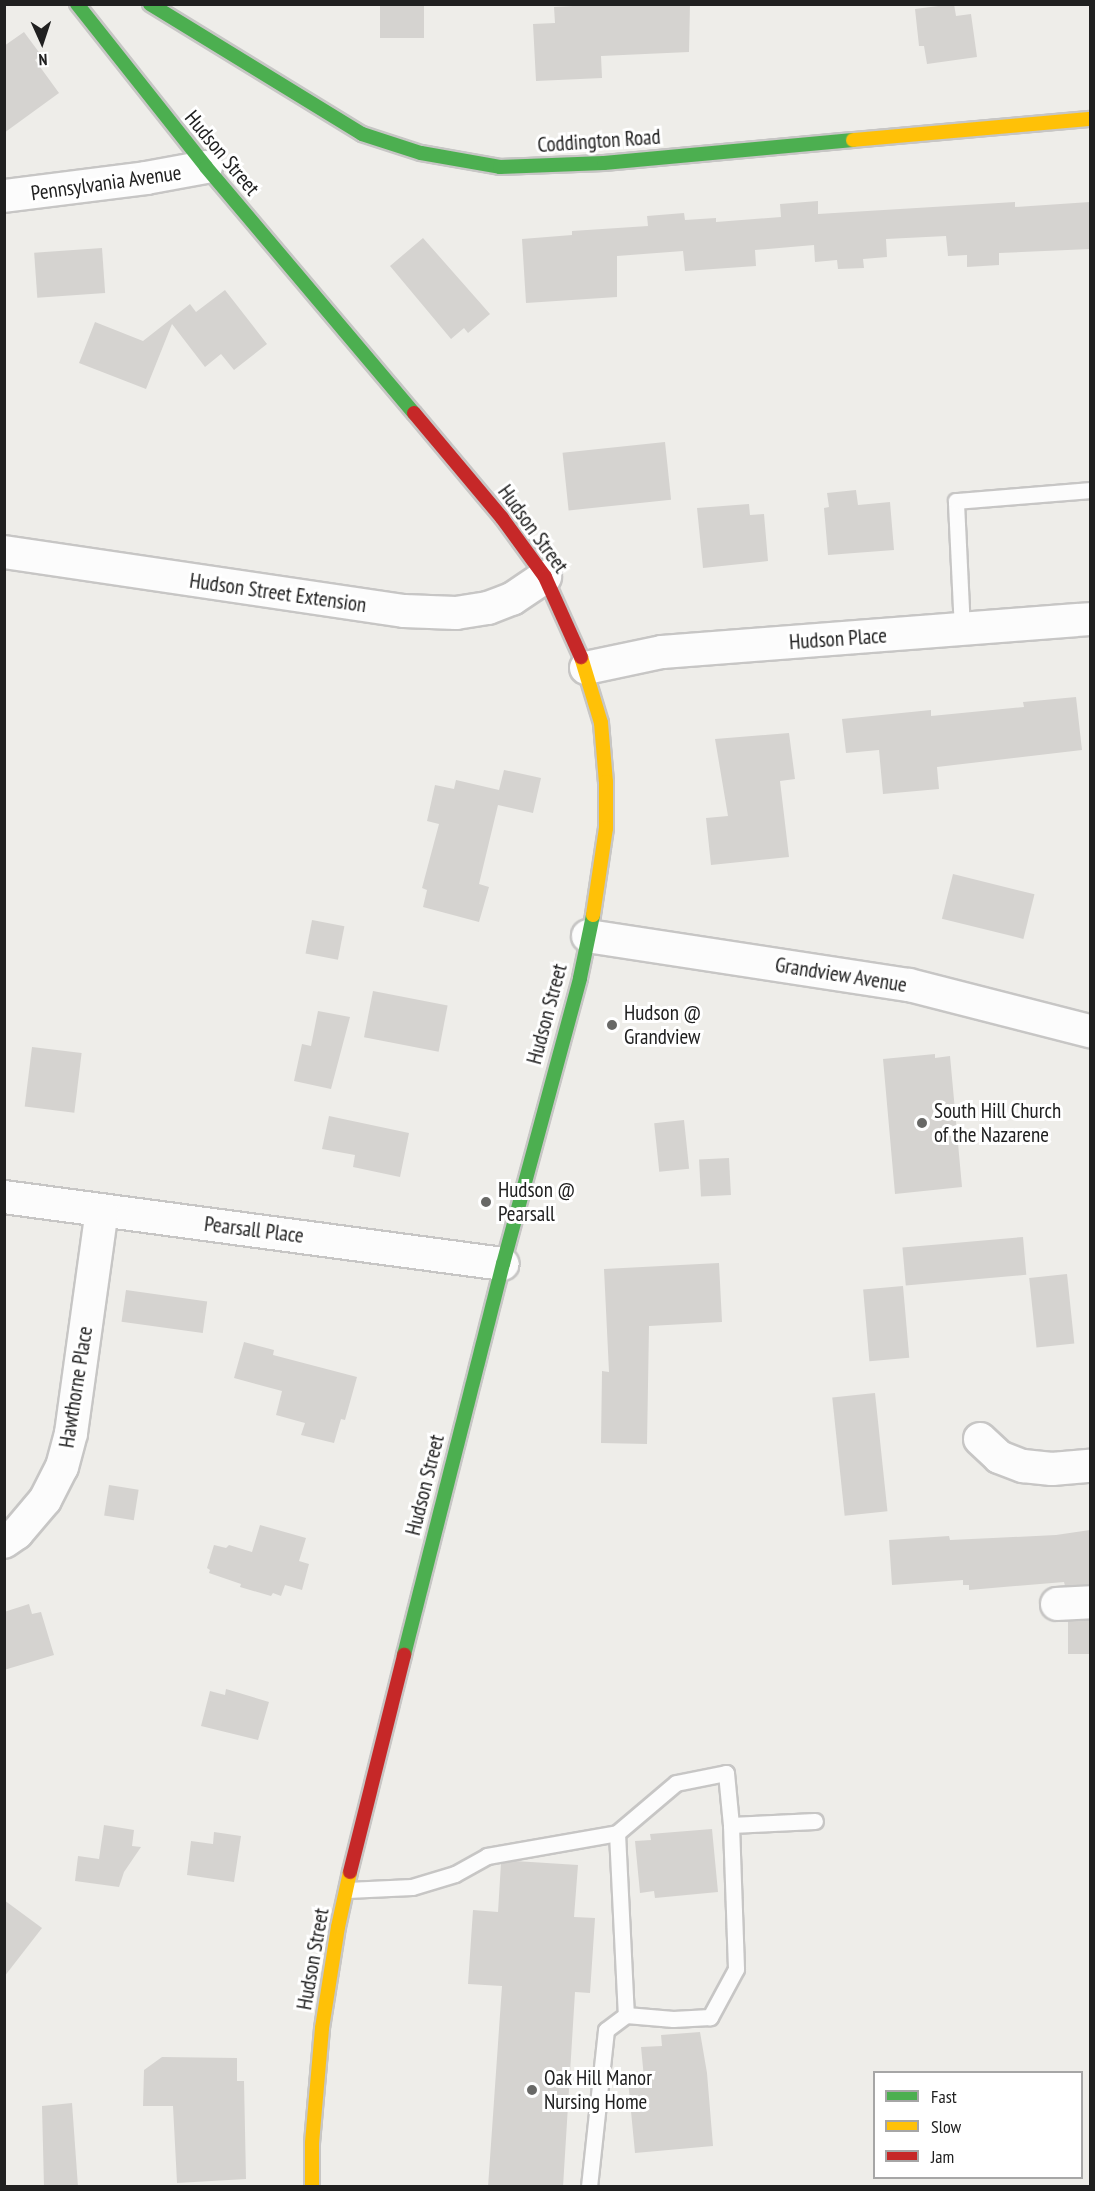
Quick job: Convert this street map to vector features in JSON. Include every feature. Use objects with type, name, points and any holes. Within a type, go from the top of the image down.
[{"type":"street","name":"Hudson Street","points":[[77,4],[206,167],[502,518],[545,578],[586,668],[601,723],[606,782],[606,828],[602,863],[588,936],[503,1264],[347,1890],[322,2028],[312,2143],[312,2187]]},
{"type":"street","name":"Coddington Road","points":[[150,4],[362,134],[421,153],[500,167],[604,163],[1090,119]]},
{"type":"street","name":"Pennsylvania Avenue","points":[[4,196],[166,175],[206,167]]},
{"type":"street","name":"Hudson Street Extension","points":[[4,552],[404,611],[456,613],[488,608],[512,599],[545,578]]},
{"type":"street","name":"Hudson Place","points":[[586,668],[662,652],[1090,619]]},
{"type":"street","name":"Grandview Avenue","points":[[588,936],[909,985],[1090,1031]]},
{"type":"street","name":"Pearsall Place","points":[[4,1197],[503,1264]]},
{"type":"street","name":"Hawthorne Place","points":[[4,1542],[17,1533],[45,1500],[62,1467],[71,1432],[102,1211]]},
{"type":"street","points":[[980,1439],[999,1457],[1023,1466],[1052,1469],[1090,1466]]},
{"type":"street","points":[[1057,1604],[1090,1602]]},
{"type":"lane","points":[[962,630],[957,501],[1090,490]]},
{"type":"lane","points":[[347,1890],[412,1887],[455,1874],[487,1856],[617,1833],[676,1783],[726,1773],[731,1825],[736,1969],[710,2017],[673,2019],[626,2015],[606,2030],[589,2187]]},
{"type":"lane","points":[[731,1825],[815,1821]]},
{"type":"lane","points":[[617,1833],[626,2015]]},
{"type":"building","points":[[380,4],[424,4],[424,38],[380,38]]},
{"type":"building","points":[[690,4],[689,52],[601,56],[602,78],[536,81],[533,24],[555,23],[554,7]]},
{"type":"building","points":[[954,4],[956,16],[971,14],[977,57],[927,64],[924,46],[919,46],[915,9]]},
{"type":"building","points":[[24,32],[41,55],[35,60],[59,93],[4,133],[4,46]]},
{"type":"building","points":[[818,201],[818,214],[1015,202],[1015,207],[1090,202],[1090,249],[999,253],[999,265],[967,267],[967,255],[948,256],[946,236],[886,239],[887,257],[863,259],[864,268],[838,269],[837,260],[815,262],[814,245],[755,250],[756,266],[685,271],[683,251],[617,256],[617,297],[526,303],[522,239],[572,235],[572,231],[648,226],[647,216],[684,213],[685,220],[716,218],[716,222],[781,217],[780,204]]},
{"type":"building","points":[[423,238],[490,314],[468,333],[464,328],[451,339],[390,266]]},
{"type":"building","points":[[102,248],[105,293],[37,298],[34,253]]},
{"type":"building","points":[[225,290],[267,344],[234,370],[221,354],[205,367],[172,324],[146,389],[79,363],[95,322],[143,341],[190,304],[196,312]]},
{"type":"building","points":[[665,442],[671,500],[569,510],[563,453]]},
{"type":"building","points":[[856,490],[858,505],[890,502],[894,550],[828,555],[824,508],[829,507],[827,493]]},
{"type":"building","points":[[749,504],[750,515],[764,514],[768,561],[703,568],[697,508]]},
{"type":"building","points":[[1076,697],[1082,750],[937,767],[939,789],[883,794],[879,750],[846,753],[842,719],[931,710],[931,716],[1024,707],[1023,702]]},
{"type":"building","points":[[789,733],[795,779],[780,781],[789,857],[711,865],[706,818],[728,816],[715,739]]},
{"type":"building","points":[[504,770],[541,778],[533,813],[498,805],[479,884],[489,887],[479,922],[423,907],[427,890],[422,888],[439,824],[427,821],[435,785],[454,789],[456,780],[499,790]]},
{"type":"building","points":[[953,874],[1035,894],[1023,939],[942,919]]},
{"type":"building","points":[[312,920],[344,926],[338,960],[306,953]]},
{"type":"building","points":[[373,991],[448,1006],[439,1052],[364,1037]]},
{"type":"building","points":[[318,1011],[350,1017],[331,1089],[294,1081],[302,1044],[311,1046]]},
{"type":"building","points":[[32,1047],[82,1053],[74,1113],[25,1107]]},
{"type":"building","name":"South Hill Church of the Nazarene","points":[[935,1054],[935,1058],[950,1056],[962,1187],[895,1194],[883,1059]]},
{"type":"building","points":[[329,1116],[409,1133],[400,1177],[353,1167],[355,1155],[322,1149]]},
{"type":"building","points":[[684,1120],[689,1169],[659,1172],[654,1123]]},
{"type":"building","points":[[729,1158],[731,1195],[701,1197],[699,1160]]},
{"type":"building","points":[[1023,1237],[1026,1275],[906,1285],[902,1248]]},
{"type":"building","points":[[719,1263],[722,1322],[649,1326],[647,1444],[601,1443],[602,1371],[609,1372],[604,1269]]},
{"type":"building","points":[[1067,1274],[1074,1344],[1037,1348],[1029,1278]]},
{"type":"building","points":[[903,1286],[909,1358],[869,1361],[863,1289]]},
{"type":"building","points":[[126,1290],[207,1301],[203,1333],[122,1322]]},
{"type":"building","points":[[244,1342],[274,1350],[273,1355],[357,1377],[345,1420],[341,1419],[334,1443],[301,1435],[305,1423],[276,1415],[282,1391],[234,1378]]},
{"type":"building","points":[[875,1393],[887,1511],[845,1516],[832,1397]]},
{"type":"building","points":[[109,1485],[139,1490],[134,1520],[104,1516]]},
{"type":"building","points":[[260,1525],[306,1538],[299,1561],[309,1564],[302,1590],[285,1585],[281,1596],[273,1593],[271,1596],[240,1587],[241,1584],[209,1573],[210,1570],[207,1568],[214,1545],[226,1548],[229,1545],[252,1552]]},
{"type":"building","points":[[1090,1530],[1090,1584],[1065,1586],[1064,1582],[969,1590],[969,1585],[963,1585],[963,1580],[892,1585],[889,1540],[949,1536],[950,1540],[1056,1535]]},
{"type":"building","points":[[29,1604],[32,1614],[41,1612],[54,1655],[4,1670],[4,1612]]},
{"type":"building","points":[[1068,1620],[1090,1620],[1090,1654],[1068,1654]]},
{"type":"building","points":[[226,1689],[269,1702],[258,1740],[201,1726],[210,1691],[225,1695]]},
{"type":"building","points":[[104,1825],[134,1830],[132,1846],[141,1847],[124,1872],[119,1887],[75,1881],[78,1856],[99,1859]]},
{"type":"building","points":[[712,1829],[718,1892],[655,1898],[654,1891],[640,1893],[635,1841],[651,1840],[650,1834]]},
{"type":"building","points":[[214,1832],[241,1836],[234,1882],[187,1875],[191,1841],[213,1844]]},
{"type":"building","name":"Oak Hill Manor Nursing Home","points":[[515,1861],[578,1865],[574,1917],[595,1918],[590,1993],[575,1992],[563,2187],[488,2187],[502,1986],[468,1984],[473,1910],[498,1912],[501,1863]]},
{"type":"building","points":[[4,1900],[42,1928],[4,1977]]},
{"type":"building","points":[[700,2032],[707,2073],[713,2146],[635,2153],[628,2080],[644,2078],[641,2047],[662,2046],[661,2035]]},
{"type":"building","points":[[162,2057],[237,2058],[237,2081],[244,2081],[246,2179],[177,2183],[173,2106],[143,2106],[144,2070]]},
{"type":"building","points":[[72,2103],[78,2187],[44,2187],[42,2106]]},
{"type":"traffic: fast","points":[[77,4],[206,167],[414,413]]},
{"type":"traffic: fast","points":[[150,4],[362,134],[421,153],[500,167],[604,163],[853,140]]},
{"type":"traffic: fast","points":[[404,1655],[503,1264],[580,978],[593,915]]},
{"type":"traffic: slow","points":[[853,140],[1090,119]]},
{"type":"traffic: slow","points":[[581,657],[601,723],[606,782],[606,828],[593,915]]},
{"type":"traffic: slow","points":[[312,2186],[312,2143],[322,2028],[338,1927],[350,1872]]},
{"type":"traffic: jam","points":[[414,413],[502,518],[545,577],[581,657]]},
{"type":"traffic: jam","points":[[350,1872],[404,1655]]},
{"type":"place","name":"Hudson @ Grandview","points":[[612,1025]]},
{"type":"place","name":"South Hill Church of the Nazarene","points":[[922,1123]]},
{"type":"place","name":"Hudson @ Pearsall","points":[[486,1202]]},
{"type":"place","name":"Oak Hill Manor Nursing Home","points":[[532,2090]]}]
